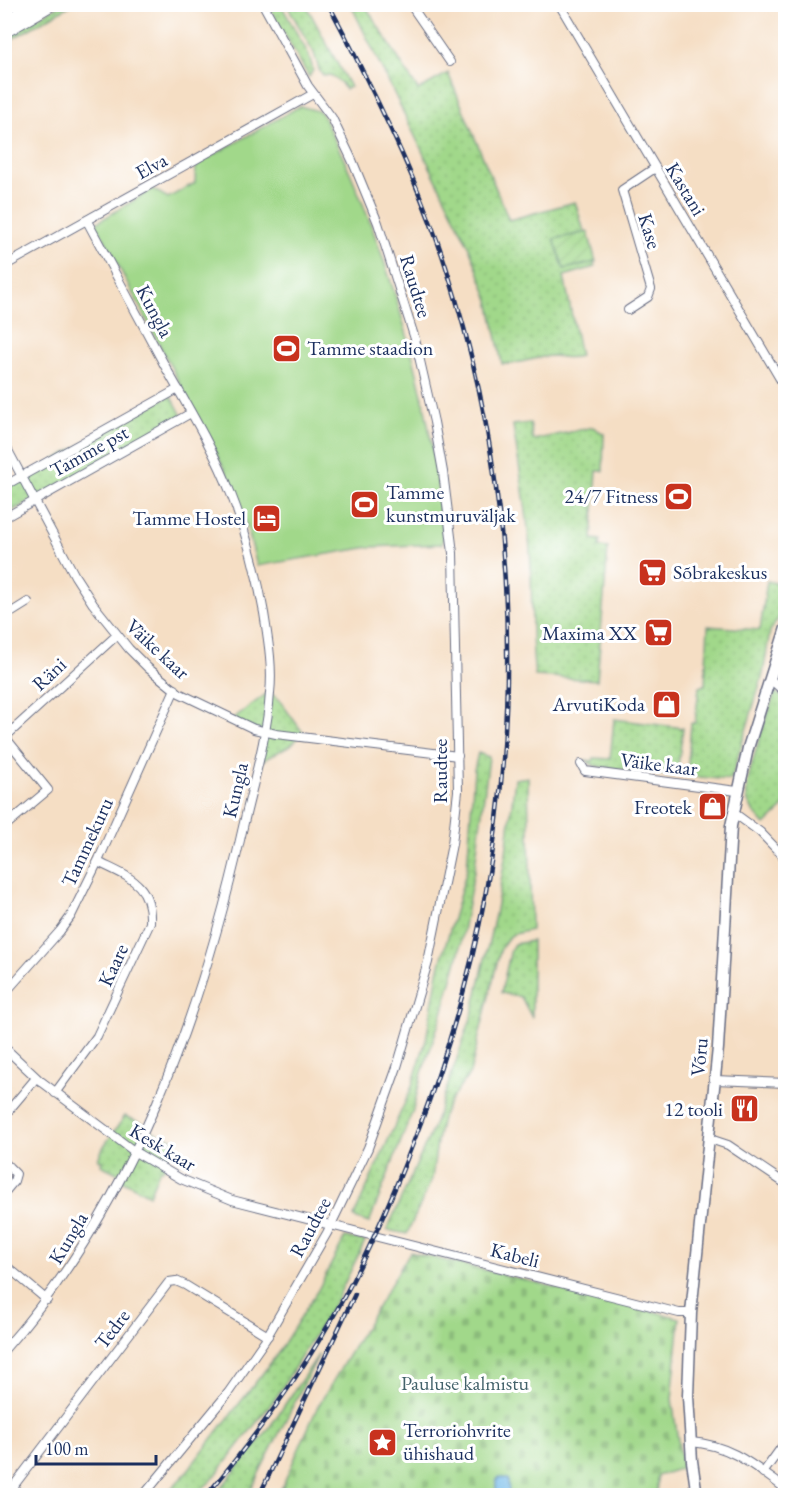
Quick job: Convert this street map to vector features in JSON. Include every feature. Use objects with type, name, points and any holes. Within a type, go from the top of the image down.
[{"type":"highway","points":[[4,22],[34,4]]},
{"type":"highway","points":[[4,32],[52,4]]},
{"type":"main road","name":"Võru","points":[[697,1496],[688,1396],[691,1313],[716,1080],[731,826],[737,791],[786,628]]},
{"type":"street","name":"Raudtee","points":[[144,1496],[228,1394],[268,1336],[331,1224],[368,1148],[422,983],[437,923],[452,844],[458,791],[453,553],[443,472],[415,339],[378,223],[332,118],[313,94],[263,4]]},
{"type":"street","points":[[410,4],[450,62]]},
{"type":"street","name":"Kastani","points":[[559,4],[786,389]]},
{"type":"street","name":"Elva","points":[[4,266],[313,94]]},
{"type":"street","name":"Kase","points":[[628,310],[648,297],[651,289],[622,190],[655,168]]},
{"type":"street","name":"Kungla","points":[[4,1350],[47,1300],[90,1235],[135,1152],[162,1094],[229,890],[265,731],[271,691],[269,649],[263,611],[244,530],[231,493],[191,412],[87,221]]},
{"type":"street","name":"Tamme pst","points":[[4,486],[178,389]]},
{"type":"street","name":"Tamme pst","points":[[4,518],[191,412]]},
{"type":"street","name":"Väike kaar","points":[[4,443],[93,604],[117,635],[148,668],[175,689],[254,729],[458,756]]},
{"type":"street","points":[[4,617],[28,602]]},
{"type":"street","name":"Räni","points":[[5,737],[117,635]]},
{"type":"street","points":[[770,679],[786,693]]},
{"type":"street","name":"Tammekuru","points":[[4,994],[71,916],[98,862],[175,689]]},
{"type":"street","points":[[4,828],[48,790],[5,737]]},
{"type":"street","name":"Väike kaar","points":[[580,764],[585,771],[737,791]]},
{"type":"street","points":[[734,813],[760,832],[786,859]]},
{"type":"street","name":"Kaare","points":[[55,1093],[97,1036],[150,923],[151,910],[147,896],[133,879],[98,862]]},
{"type":"street","name":"Kesk kaar","points":[[4,1047],[55,1093],[135,1152],[181,1179],[232,1200],[331,1224]]},
{"type":"street","points":[[4,1116],[36,1078]]},
{"type":"street","points":[[716,1080],[786,1083]]},
{"type":"street","points":[[710,1139],[728,1145],[786,1184]]},
{"type":"street","points":[[4,1162],[16,1174],[14,1181],[4,1193]]},
{"type":"street","name":"Kabeli","points":[[331,1224],[679,1313],[691,1313]]},
{"type":"street","points":[[4,1264],[47,1300]]},
{"type":"street","name":"Tedre","points":[[12,1488],[169,1282],[176,1281],[268,1336]]},
{"type":"street","points":[[763,1473],[786,1441]]},
{"type":"street","points":[[691,1443],[706,1443],[730,1450],[786,1489]]},
{"type":"street","points":[[4,1482],[22,1496]]},
{"type":"green space","points":[[60,5],[71,5],[5,43],[4,37]]},
{"type":"green space","points":[[268,5],[281,5],[309,55],[313,70],[309,77]]},
{"type":"green space","points":[[287,5],[306,5],[350,87],[345,89],[330,75],[324,76],[320,72],[314,53]]},
{"type":"green space","points":[[351,5],[365,5],[418,90],[448,73],[509,220],[575,202],[595,267],[564,276],[580,356],[569,358],[551,356],[502,364],[489,300],[469,247]]},
{"type":"green space","name":"Tamme staadion","points":[[300,106],[321,112],[354,182],[386,268],[413,357],[423,402],[439,493],[443,538],[442,544],[370,547],[257,566],[248,530],[228,476],[96,223],[153,189],[168,198],[195,183],[196,165]]},
{"type":"green space","points":[[588,232],[596,262],[564,269],[554,239]]},
{"type":"green space","points":[[171,395],[182,416],[5,515],[4,488]]},
{"type":"green space","points":[[530,423],[533,440],[593,427],[604,434],[603,471],[597,471],[592,539],[600,540],[599,547],[608,548],[597,680],[535,676],[529,539],[513,425]]},
{"type":"green space","points":[[767,581],[785,585],[785,598],[780,616],[770,631],[763,674],[731,780],[687,776],[691,723],[695,723],[699,687],[705,685],[708,626],[760,630]]},
{"type":"green space","points":[[269,692],[280,701],[307,738],[299,737],[291,745],[258,763],[265,732],[231,720]]},
{"type":"green space","points":[[775,693],[785,700],[785,806],[765,825],[750,805],[747,789],[757,746]]},
{"type":"green space","points":[[614,719],[683,728],[677,774],[672,776],[595,766],[585,760],[610,759]]},
{"type":"green space","points":[[478,753],[489,757],[475,866],[459,953],[413,1110],[369,1223],[354,1216],[411,1089],[426,1040],[438,972],[467,869],[474,770]]},
{"type":"green space","points":[[528,777],[531,930],[512,935],[500,951],[470,1073],[450,1101],[442,1118],[432,1179],[407,1234],[387,1230],[433,1128],[472,1015],[495,915],[506,853],[515,779]]},
{"type":"green space","points":[[532,941],[532,1018],[521,997],[501,993],[511,949],[514,944]]},
{"type":"green space","points":[[125,1116],[146,1125],[145,1128],[174,1140],[163,1170],[160,1169],[149,1195],[120,1179],[121,1175],[101,1165],[102,1161],[98,1159],[104,1146]]},
{"type":"green space","points":[[345,1237],[365,1241],[337,1299],[277,1396],[212,1480],[195,1495],[165,1495],[185,1474],[276,1356],[318,1290]]},
{"type":"green space","name":"Pauluse kalmistu","points":[[410,1252],[680,1318],[672,1399],[682,1468],[657,1476],[657,1495],[278,1496],[317,1408]]},
{"type":"green space","points":[[319,1354],[248,1495],[215,1495],[265,1434]]},
{"type":"water","points":[[499,1477],[508,1479],[509,1495],[496,1495],[496,1482]]},
{"type":"railway","points":[[206,1496],[262,1425],[313,1351],[373,1240],[415,1138],[452,1032],[479,925],[497,816],[506,706],[506,595],[495,485],[476,375],[446,267],[419,194],[388,123],[328,4]]},
{"type":"railway","points":[[259,1496],[355,1294]]},
{"type":"place","name":"Tamme staadion","points":[[286,348]]},
{"type":"place","name":"24/7 Fitness","points":[[679,496]]},
{"type":"place","name":"Tamme kunstmuruväljak","points":[[365,504]]},
{"type":"place","name":"Tamme Hostel","points":[[267,518]]},
{"type":"place","name":"Sõbrakeskus","points":[[652,572]]},
{"type":"place","name":"Maxima XX","points":[[658,633]]},
{"type":"place","name":"ArvutiKoda","points":[[666,704]]},
{"type":"place","name":"Freotek","points":[[713,807]]},
{"type":"place","name":"12 tooli","points":[[744,1109]]},
{"type":"place","name":"Terroriohvrite ühishaud","points":[[382,1442]]}]
